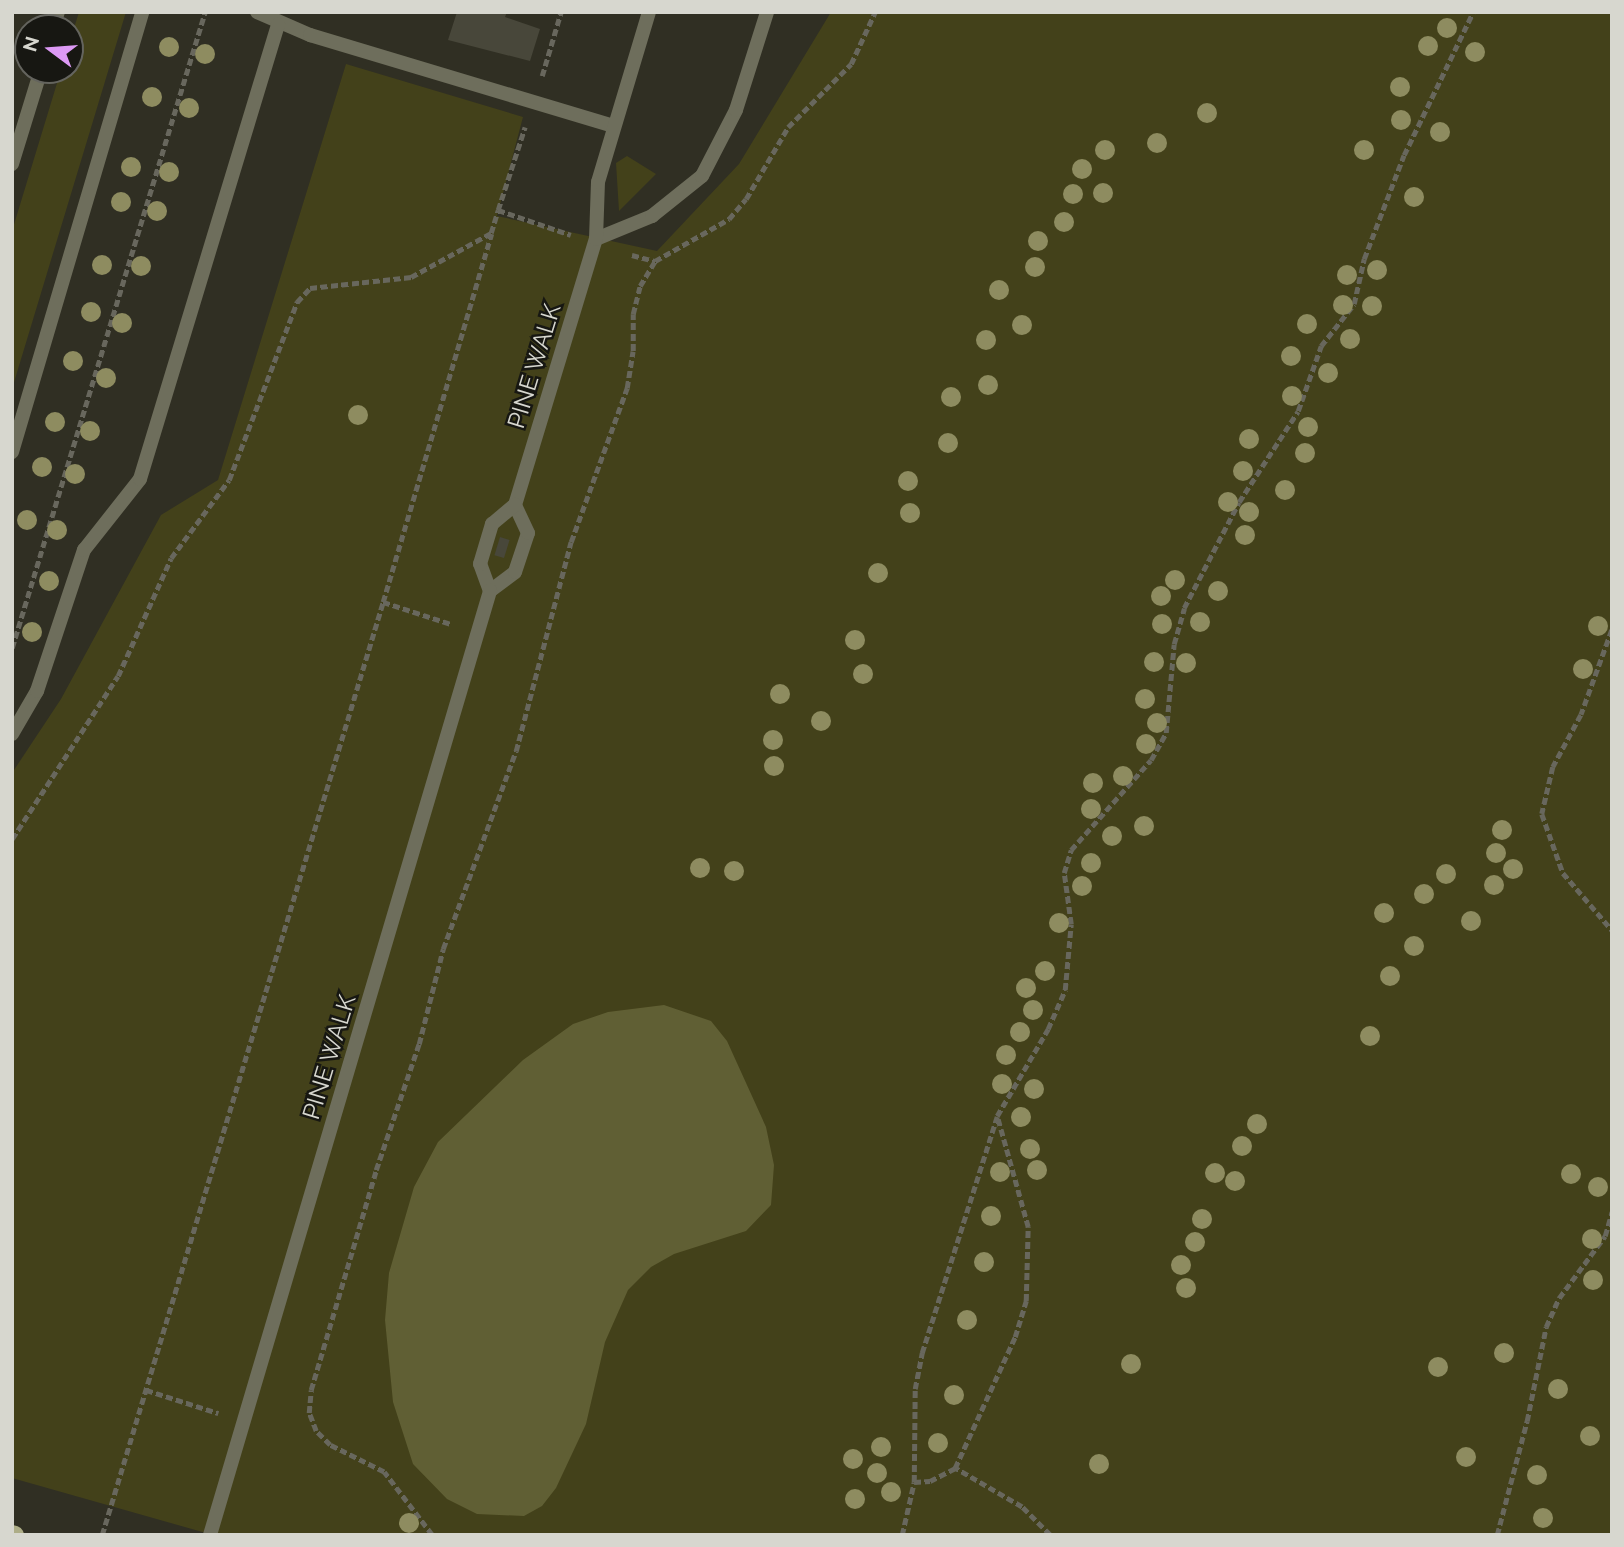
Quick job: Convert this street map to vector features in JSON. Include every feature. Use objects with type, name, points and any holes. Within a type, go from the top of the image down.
[{"type":"lane","points":[[12,452],[142,12]]},
{"type":"lane","points":[[257,12],[278,24],[613,126]]},
{"type":"lane","name":"PINE WALK","points":[[515,505],[595,242],[598,182],[649,12]]},
{"type":"lane","points":[[595,242],[652,215],[702,176],[736,110],[767,12]]},
{"type":"lane","points":[[12,734],[37,691],[84,550],[140,479],[278,24]]},
{"type":"lane","points":[[12,164],[37,84]]},
{"type":"lane","points":[[515,505],[528,533],[515,572],[490,591],[480,564],[492,524],[515,505]]},
{"type":"lane","name":"PINE WALK","points":[[210,1535],[490,591]]},
{"type":"path","points":[[12,648],[205,12]]},
{"type":"path","points":[[102,1535],[383,603],[491,233],[561,12]]},
{"type":"path","points":[[432,1535],[384,1472],[330,1445],[316,1431],[309,1413],[311,1390],[376,1170],[419,1044],[443,949],[516,751],[571,542],[626,387],[634,351],[633,314],[640,286],[655,261],[729,219],[746,199],[788,127],[850,64],[875,12]]},
{"type":"path","points":[[902,1535],[914,1482],[915,1389],[922,1353],[997,1116],[1048,1029],[1065,990],[1071,924],[1064,873],[1071,850],[1151,760],[1166,733],[1174,644],[1184,608],[1239,502],[1298,411],[1321,346],[1354,304],[1364,259],[1404,155],[1473,12]]},
{"type":"path","points":[[498,210],[655,261]]},
{"type":"path","points":[[12,839],[118,676],[171,558],[229,480],[297,302],[310,288],[326,283],[411,277],[491,233]]},
{"type":"path","points":[[383,603],[478,632]]},
{"type":"path","points":[[1612,630],[1586,704],[1548,780],[1542,814],[1563,873],[1612,930]]},
{"type":"path","points":[[914,1482],[930,1481],[955,1468],[1015,1337],[1026,1301],[1028,1227],[997,1116]]},
{"type":"path","points":[[1497,1535],[1527,1422],[1546,1326],[1559,1298],[1605,1236],[1612,1212]]},
{"type":"path","points":[[146,1390],[244,1421]]},
{"type":"path","points":[[955,1468],[1022,1507],[1050,1535]]},
{"type":"shaded area","points":[[126,12],[12,389],[12,231],[57,84],[84,84],[84,14],[78,14]]},
{"type":"shaded area","points":[[831,12],[1612,12],[1612,1535],[213,1535],[12,1478],[12,773],[61,699],[161,515],[218,480],[346,64],[523,117],[497,216],[657,251],[739,164]]},
{"type":"shaded area","points":[[627,156],[656,174],[619,211],[616,163]]},
{"type":"shaded area","points":[[664,1005],[711,1021],[727,1041],[766,1127],[774,1165],[771,1205],[746,1231],[674,1254],[651,1267],[628,1290],[605,1342],[586,1424],[556,1488],[542,1506],[524,1516],[477,1514],[447,1499],[413,1464],[393,1402],[385,1320],[389,1273],[414,1187],[438,1142],[523,1060],[573,1024],[608,1012]]},
{"type":"building","points":[[457,12],[507,12],[505,17],[540,29],[530,61],[448,40]]},
{"type":"building","points":[[500,537],[510,540],[504,558],[494,555]]}]
